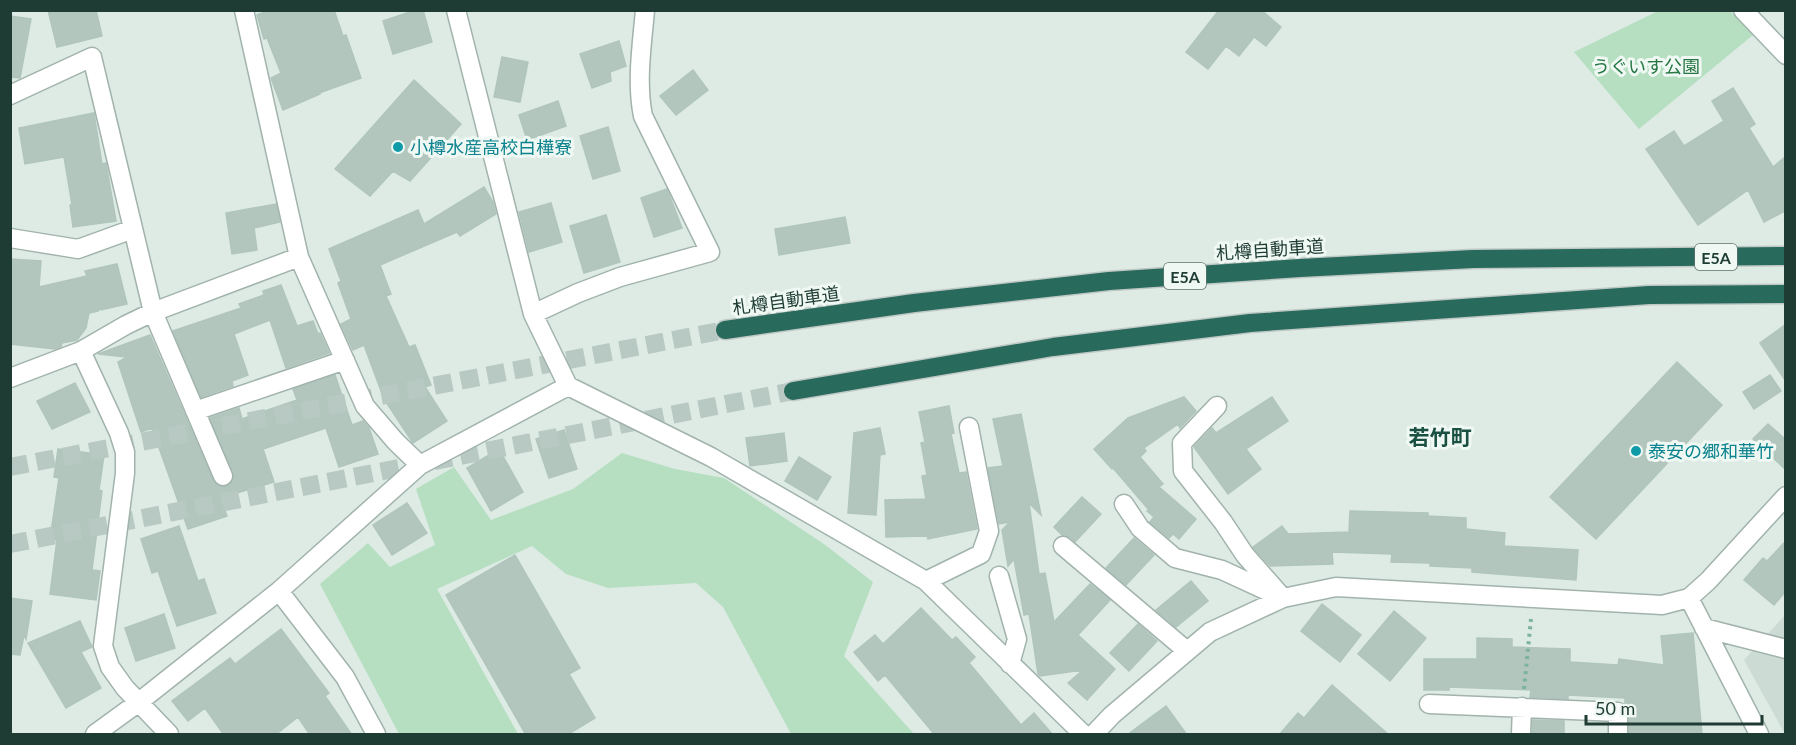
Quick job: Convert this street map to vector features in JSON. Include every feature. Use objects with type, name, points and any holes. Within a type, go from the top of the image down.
[{"type":"highway","name":"札樽自動車道","points":[[725,330],[914,303],[1109,281],[1473,259],[1785,256]]},
{"type":"highway","name":"E5A","points":[[793,391],[1053,347],[1250,323],[1649,295],[1785,294]]},
{"type":"street","points":[[244,10],[299,257],[365,406],[420,465]]},
{"type":"street","points":[[456,10],[533,315],[568,386],[711,457],[926,581],[1083,735]]},
{"type":"street","points":[[533,315],[578,293],[620,277],[710,252],[643,116],[640,102],[645,10]]},
{"type":"street","points":[[1743,10],[1785,55]]},
{"type":"street","points":[[10,95],[92,57],[153,312],[223,476]]},
{"type":"street","points":[[10,238],[78,249],[133,229]]},
{"type":"street","points":[[10,378],[81,351],[153,312],[299,257]]},
{"type":"street","points":[[81,351],[119,433],[125,452],[125,473],[103,646],[110,667],[125,688],[169,735]]},
{"type":"street","points":[[195,411],[345,360]]},
{"type":"street","points":[[95,735],[279,591],[420,465],[568,386]]},
{"type":"street","points":[[1217,405],[1182,443],[1183,471],[1223,522],[1245,555],[1283,598]]},
{"type":"street","points":[[926,581],[981,554],[989,531],[969,427]]},
{"type":"street","points":[[1094,735],[1112,715],[1210,632],[1283,598],[1336,587],[1662,605],[1689,598],[1708,581],[1785,496]]},
{"type":"street","points":[[1124,504],[1140,528],[1176,558],[1222,570],[1283,598]]},
{"type":"street","points":[[1063,546],[1187,651]]},
{"type":"street","points":[[999,576],[1017,639],[1010,664]]},
{"type":"street","points":[[279,591],[345,677],[376,735]]},
{"type":"street","points":[[1689,598],[1759,735]]},
{"type":"street","points":[[1704,628],[1785,649]]},
{"type":"street","points":[[1429,704],[1618,711],[1618,735]]},
{"type":"street","points":[[1521,735],[1522,707]]},
{"type":"path","points":[[1522,707],[1534,597]]},
{"type":"shaded area","points":[[1785,615],[1785,734],[1744,660]]},
{"type":"green space","name":"うぐいす公園","points":[[1658,11],[1730,11],[1753,35],[1639,129],[1574,52]]},
{"type":"green space","points":[[622,453],[675,469],[724,478],[824,544],[873,582],[844,656],[914,734],[791,734],[723,607],[696,583],[608,588],[566,574],[532,546],[437,589],[518,734],[399,734],[320,584],[368,543],[390,567],[435,545],[416,489],[454,467],[491,520],[573,489]]},
{"type":"building","points":[[48,10],[96,10],[102,36],[57,47]]},
{"type":"building","points":[[270,10],[334,10],[343,36],[346,35],[361,78],[319,93],[283,110],[271,78],[281,73],[267,38],[264,39],[257,15]]},
{"type":"building","points":[[416,10],[423,10],[432,42],[393,54],[383,21]]},
{"type":"building","points":[[1219,10],[1261,10],[1281,27],[1266,46],[1254,37],[1239,56],[1226,46],[1208,69],[1186,52]]},
{"type":"building","points":[[10,16],[31,19],[20,78],[10,77]]},
{"type":"building","points":[[619,41],[626,66],[610,72],[611,81],[592,88],[580,54]]},
{"type":"building","points":[[502,57],[528,62],[520,102],[494,97]]},
{"type":"building","points":[[693,70],[708,90],[676,115],[660,96]]},
{"type":"building","name":"小樽水産高校白樺寮","points":[[414,80],[461,124],[410,181],[393,171],[370,196],[335,169]]},
{"type":"building","points":[[1733,88],[1755,124],[1749,128],[1773,167],[1785,157],[1785,211],[1764,222],[1748,190],[1698,225],[1646,149],[1674,131],[1684,146],[1724,121],[1712,101]]},
{"type":"building","points":[[558,101],[566,126],[527,140],[519,115]]},
{"type":"building","points":[[94,113],[102,164],[106,163],[116,221],[73,227],[70,205],[72,205],[64,157],[25,164],[19,128]]},
{"type":"building","points":[[608,127],[620,171],[593,179],[580,136]]},
{"type":"building","points":[[484,187],[493,202],[496,214],[460,236],[457,232],[380,265],[391,294],[386,296],[409,347],[415,345],[431,385],[425,387],[447,421],[413,443],[384,399],[364,345],[353,350],[341,324],[351,319],[338,283],[341,281],[329,249],[418,210],[424,224]]},
{"type":"building","points":[[667,189],[682,228],[654,237],[641,198]]},
{"type":"building","points":[[551,203],[562,242],[529,252],[519,212]]},
{"type":"building","points":[[276,204],[280,222],[254,228],[257,250],[232,254],[226,213]]},
{"type":"building","points":[[606,215],[620,262],[584,273],[570,226]]},
{"type":"building","points":[[845,217],[850,243],[779,255],[775,229]]},
{"type":"building","points":[[10,259],[41,261],[39,287],[87,276],[85,271],[117,264],[127,304],[101,310],[100,308],[98,311],[89,313],[86,328],[77,340],[62,343],[61,347],[55,349],[10,344]]},
{"type":"building","points":[[281,285],[297,326],[313,321],[329,353],[286,368],[270,320],[234,334],[248,375],[232,381],[233,386],[201,397],[173,331],[241,308],[239,304],[264,295],[263,291]]},
{"type":"building","points":[[1785,325],[1785,380],[1760,343]]},
{"type":"building","points":[[150,335],[217,485],[228,486],[234,477],[210,418],[239,408],[242,419],[297,400],[293,389],[335,375],[352,425],[363,421],[369,428],[378,454],[339,467],[326,428],[263,449],[274,482],[220,498],[227,516],[188,529],[152,428],[141,432],[118,362],[127,357],[98,354]]},
{"type":"building","name":"泰安の郷和華竹","points":[[1677,362],[1722,405],[1596,539],[1550,497]]},
{"type":"building","points":[[1770,375],[1781,391],[1754,409],[1743,392]]},
{"type":"building","points":[[75,383],[90,412],[52,429],[37,401]]},
{"type":"building","points":[[1184,397],[1196,411],[1180,428],[1178,424],[1144,448],[1146,451],[1140,457],[1163,484],[1159,487],[1196,519],[1179,539],[1173,534],[1169,538],[1150,522],[1154,517],[1147,511],[1149,510],[1094,449],[1128,418]]},
{"type":"building","points":[[1272,397],[1288,421],[1246,449],[1261,469],[1228,494],[1194,447],[1212,428],[1216,433]]},
{"type":"building","points":[[949,406],[954,433],[951,434],[959,473],[966,472],[977,529],[928,539],[927,536],[886,537],[885,500],[926,499],[922,476],[927,475],[921,443],[925,442],[919,412]]},
{"type":"building","points":[[1021,414],[1041,515],[1029,503],[1039,574],[1045,573],[1054,622],[1090,584],[1110,600],[1078,635],[1115,669],[1087,700],[1068,683],[1083,670],[1040,676],[1038,674],[1029,614],[1024,615],[1014,559],[1008,566],[1002,530],[1010,522],[999,524],[988,468],[1003,466],[993,419]]},
{"type":"building","points":[[1768,424],[1785,439],[1785,469],[1753,439]]},
{"type":"building","points":[[880,428],[885,454],[880,455],[876,515],[848,513],[854,433]]},
{"type":"building","points":[[564,430],[577,469],[549,478],[536,439]]},
{"type":"building","points":[[784,433],[787,461],[750,466],[746,438]]},
{"type":"building","points":[[58,449],[104,455],[92,570],[100,571],[96,600],[50,594],[57,540],[50,539],[59,478],[54,477]]},
{"type":"building","points":[[499,449],[523,492],[491,511],[467,468]]},
{"type":"building","points":[[799,457],[831,477],[817,500],[785,481]]},
{"type":"building","points":[[1082,497],[1101,514],[1075,542],[1070,537],[1062,535],[1054,527]]},
{"type":"building","points":[[407,503],[427,533],[392,555],[373,525]]},
{"type":"building","points":[[1350,511],[1428,513],[1428,516],[1466,518],[1466,529],[1505,533],[1504,546],[1578,550],[1576,580],[1472,572],[1472,568],[1430,566],[1430,563],[1391,562],[1392,554],[1332,552],[1333,564],[1270,566],[1253,547],[1282,526],[1288,534],[1349,532]]},
{"type":"building","points":[[179,526],[198,581],[204,579],[216,613],[177,626],[158,571],[152,573],[141,539]]},
{"type":"building","points":[[1134,538],[1154,555],[1126,585],[1106,568]]},
{"type":"building","points":[[1785,542],[1785,592],[1774,605],[1744,580],[1763,558],[1767,561]]},
{"type":"building","points":[[515,555],[580,668],[569,674],[595,718],[567,735],[526,735],[446,595]]},
{"type":"building","points":[[1191,581],[1208,601],[1176,627],[1156,610]]},
{"type":"building","points":[[10,598],[32,601],[26,639],[24,635],[20,655],[10,654]]},
{"type":"building","points":[[1322,604],[1361,635],[1340,662],[1301,631]]},
{"type":"building","points":[[921,608],[952,640],[956,637],[975,657],[969,663],[1021,725],[1034,713],[1053,735],[935,735],[885,675],[878,681],[854,652],[875,635],[883,644]]},
{"type":"building","points":[[1394,611],[1426,638],[1390,681],[1358,654]]},
{"type":"building","points":[[164,614],[175,648],[136,661],[125,628]]},
{"type":"building","points":[[80,621],[92,647],[81,652],[101,688],[66,708],[28,643]]},
{"type":"building","points":[[1138,624],[1157,641],[1129,671],[1110,653]]},
{"type":"building","points":[[281,629],[329,693],[325,696],[352,735],[310,735],[298,717],[275,735],[224,735],[205,708],[188,721],[172,701],[230,658],[235,664]]},
{"type":"building","points":[[1693,633],[1702,735],[1629,735],[1629,712],[1625,698],[1568,695],[1568,699],[1530,697],[1531,690],[1449,687],[1449,690],[1424,690],[1424,659],[1477,659],[1477,638],[1512,639],[1512,647],[1570,649],[1570,662],[1618,665],[1619,659],[1664,665],[1661,636]]},
{"type":"building","points":[[1332,685],[1389,735],[1279,735],[1298,713],[1304,718]]},
{"type":"building","points":[[1166,706],[1187,735],[1127,735]]},
{"type":"building","points":[[1533,720],[1564,721],[1564,735],[1532,735]]},
{"type":"tunnel","points":[[10,467],[725,330]]},
{"type":"tunnel","points":[[10,544],[793,391]]},
{"type":"place","name":"小樽水産高校白樺寮","points":[[398,147]]},
{"type":"place","name":"泰安の郷和華竹","points":[[1636,451]]},
{"type":"district","name":"若竹町","points":[[1440,436]]}]
